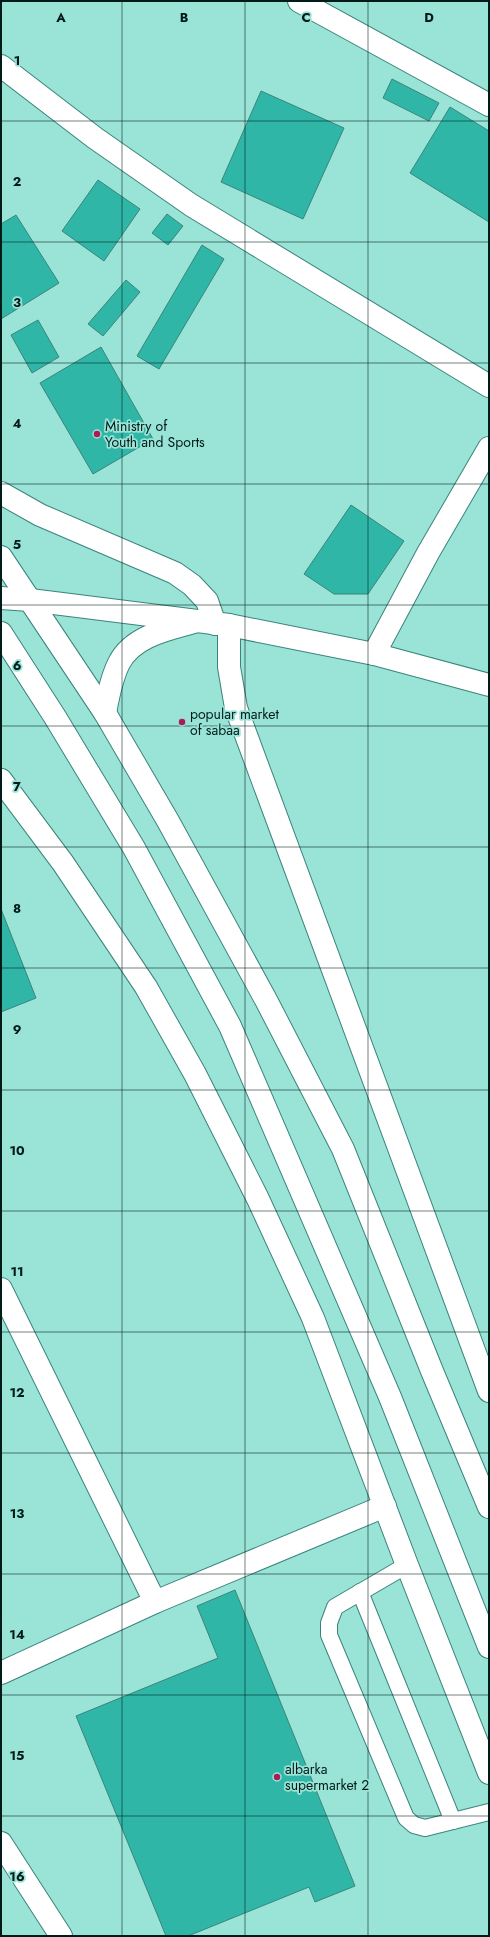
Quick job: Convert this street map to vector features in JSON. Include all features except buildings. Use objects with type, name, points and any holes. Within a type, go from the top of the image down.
[{"type":"main road","points":[[299,1],[489,105]]},
{"type":"main road","points":[[1,66],[95,138],[191,205],[489,386]]},
{"type":"main road","points":[[374,654],[428,552],[489,448]]},
{"type":"main road","points":[[1,494],[40,515],[176,574],[192,585],[207,601],[229,667],[236,708],[489,1391]]},
{"type":"main road","points":[[1,557],[104,714],[168,821],[266,1000],[342,1149],[489,1507]]},
{"type":"main road","points":[[1,598],[30,600],[214,624],[374,654],[489,685]]},
{"type":"main road","points":[[104,714],[113,678],[119,662],[139,641],[160,632],[214,624]]},
{"type":"main road","points":[[1,634],[55,717],[134,848],[230,1026],[390,1397],[489,1647]]},
{"type":"main road","points":[[1,780],[63,862],[146,987],[195,1074],[258,1199],[313,1318],[407,1565],[489,1773]]},
{"type":"main road","points":[[1,1289],[155,1602]]},
{"type":"main road","points":[[1,1673],[155,1602],[385,1506]]},
{"type":"main road","points":[[1,1843],[60,1936]]},
{"type":"lane","points":[[407,1565],[335,1607],[329,1623],[329,1635],[406,1818],[414,1825],[425,1828],[489,1812]]},
{"type":"lane","points":[[360,1592],[453,1821]]},
{"type":"place","name":"Ministry of Youth and Sports","points":[[97,434]]},
{"type":"place","name":"popular market of sabaa","points":[[182,722]]},
{"type":"place","name":"albarka supermarket 2","points":[[277,1777]]}]
